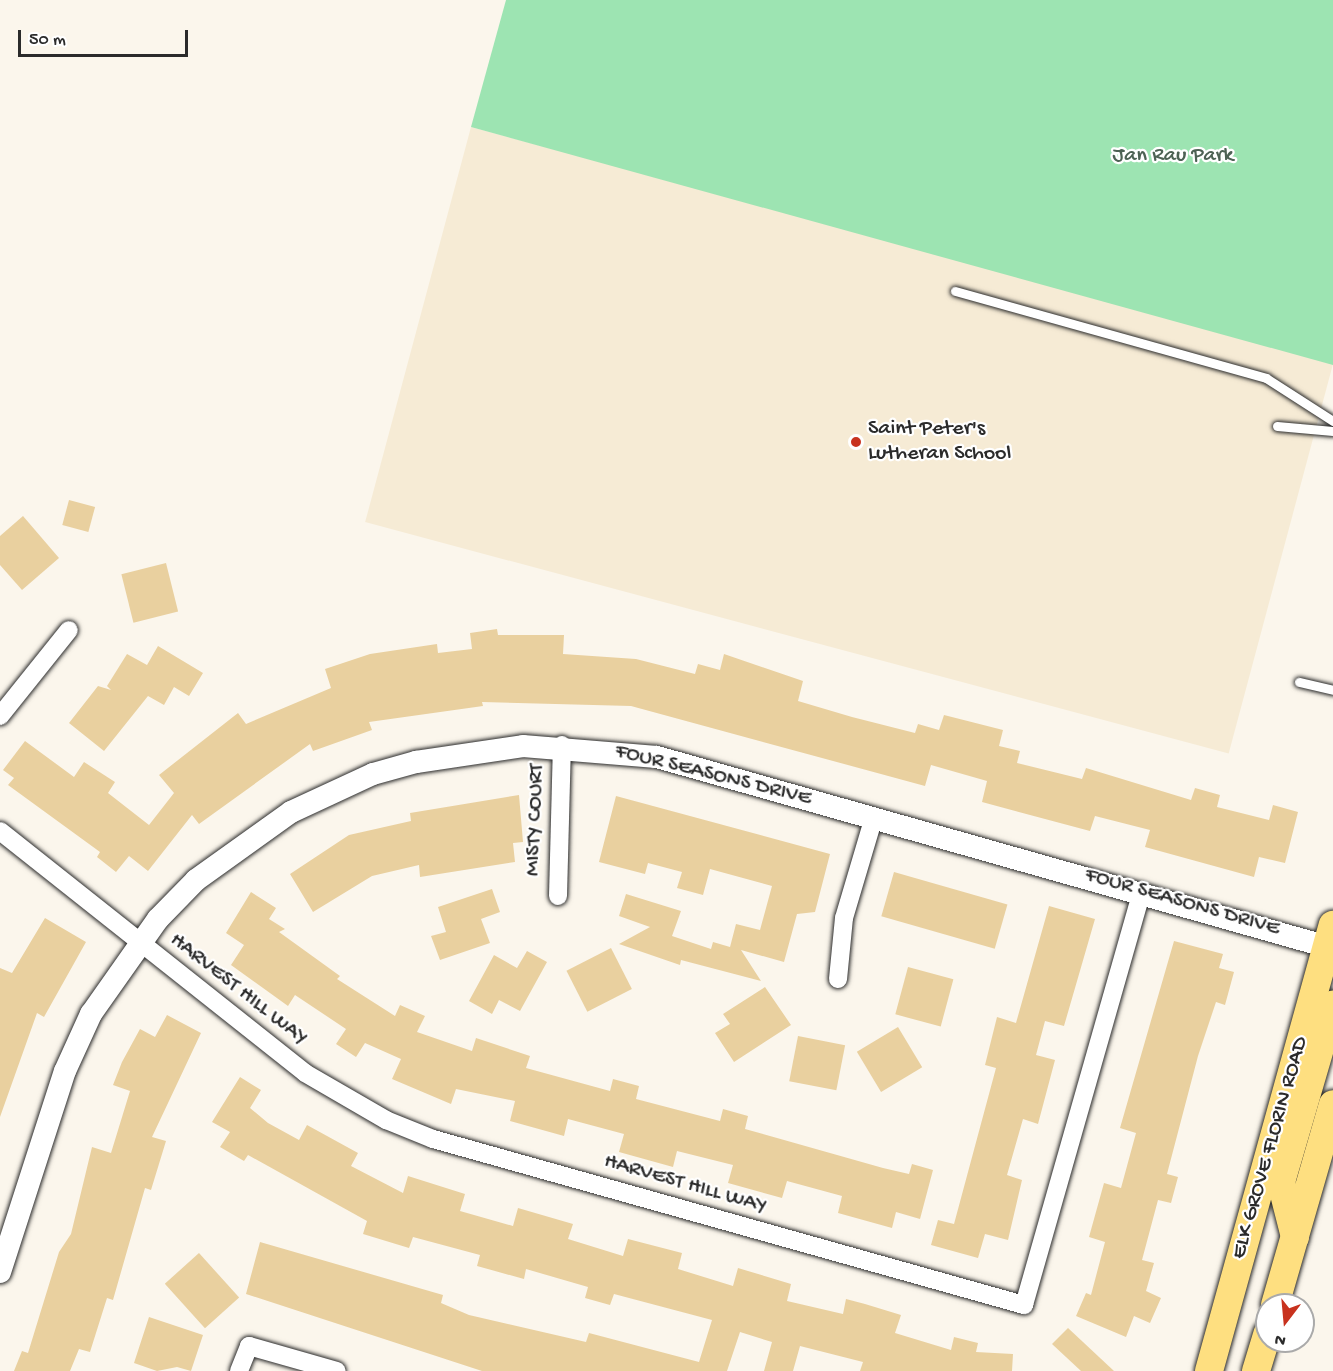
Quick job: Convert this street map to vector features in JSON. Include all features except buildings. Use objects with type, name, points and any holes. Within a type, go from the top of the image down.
[{"type":"main road","name":"ELK GROVE FLORIN ROAD","points":[[1209,1371],[1331,942]]},
{"type":"main road","points":[[1295,1237],[1281,1182],[1333,1004]]},
{"type":"main road","points":[[1279,1293],[1333,1104]]},
{"type":"main road","points":[[1256,1371],[1261,1353]]},
{"type":"street","points":[[0,716],[69,630]]},
{"type":"street","name":"FOUR SEASONS DRIVE","points":[[0,1272],[64,1071],[91,1014],[140,942],[196,880],[246,840],[331,791],[406,765],[469,750],[562,746],[657,757],[1142,892],[1331,942]]},
{"type":"street","name":"MISTY COURT","points":[[558,896],[562,746]]},
{"type":"street","points":[[838,979],[844,918],[874,817]]},
{"type":"street","name":"HARVEST HILL WAY","points":[[0,831],[304,1073],[386,1120],[433,1139],[1024,1305],[1142,892]]},
{"type":"street","points":[[239,1371],[249,1346],[338,1371]]},
{"type":"lane","points":[[955,291],[1266,378],[1333,421]]},
{"type":"lane","points":[[1277,426],[1333,432]]},
{"type":"lane","points":[[1299,682],[1333,690]]},
{"type":"shaded area","name":"Saint Peter's Lutheran School","points":[[471,127],[1333,358],[1229,753],[365,522]]},
{"type":"green space","name":"Jan Rau Park","points":[[506,0],[1333,0],[1333,365],[471,127]]},
{"type":"place","name":"Saint Peter's Lutheran School","points":[[856,442]]}]
